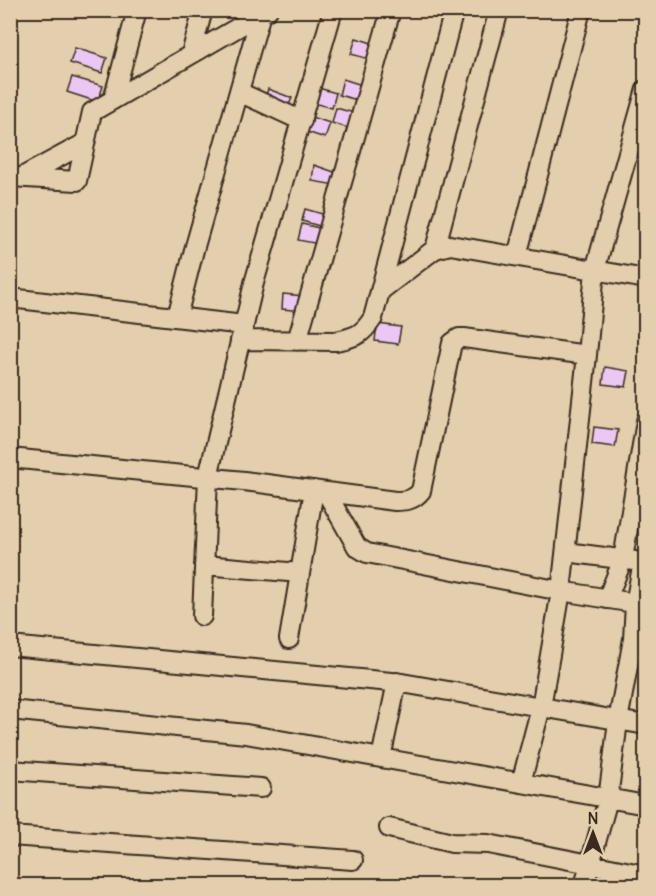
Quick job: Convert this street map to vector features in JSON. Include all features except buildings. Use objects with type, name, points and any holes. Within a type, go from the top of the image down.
[{"type":"street","points":[[113,100],[137,10]]},
{"type":"street","points":[[191,54],[203,10]]},
{"type":"street","points":[[202,616],[208,477],[254,283],[333,10]]},
{"type":"street","points":[[297,341],[391,10]]},
{"type":"street","points":[[10,298],[177,317],[242,333],[297,341],[336,341],[351,338],[365,331],[373,318],[454,10]]},
{"type":"street","points":[[435,249],[499,10]]},
{"type":"street","points":[[517,256],[581,10]]},
{"type":"street","points":[[16,177],[77,181],[92,112],[264,12]]},
{"type":"street","points":[[177,317],[239,92],[264,12]]},
{"type":"street","points":[[521,783],[541,707],[561,591],[588,355],[595,270],[645,89]]},
{"type":"street","points":[[239,92],[302,121]]},
{"type":"street","points":[[16,177],[85,143]]},
{"type":"street","points":[[380,291],[435,249],[457,245],[645,279]]},
{"type":"street","points":[[10,458],[208,477],[407,501],[416,497],[421,491],[452,343],[455,340],[464,338],[588,355]]},
{"type":"street","points":[[607,599],[623,559],[645,420]]},
{"type":"street","points":[[289,639],[300,573],[320,491]]},
{"type":"street","points":[[320,491],[361,551],[561,591],[640,604]]},
{"type":"street","points":[[566,552],[644,562],[640,604],[618,721],[608,799],[584,885]]},
{"type":"street","points":[[204,565],[300,573]]},
{"type":"street","points":[[10,646],[397,682],[645,725]]},
{"type":"street","points":[[381,758],[397,682]]},
{"type":"street","points":[[10,710],[235,732],[645,805]]},
{"type":"street","points":[[10,770],[261,788]]},
{"type":"street","points":[[389,828],[452,843],[488,844],[645,875]]},
{"type":"street","points":[[10,836],[353,860]]}]
